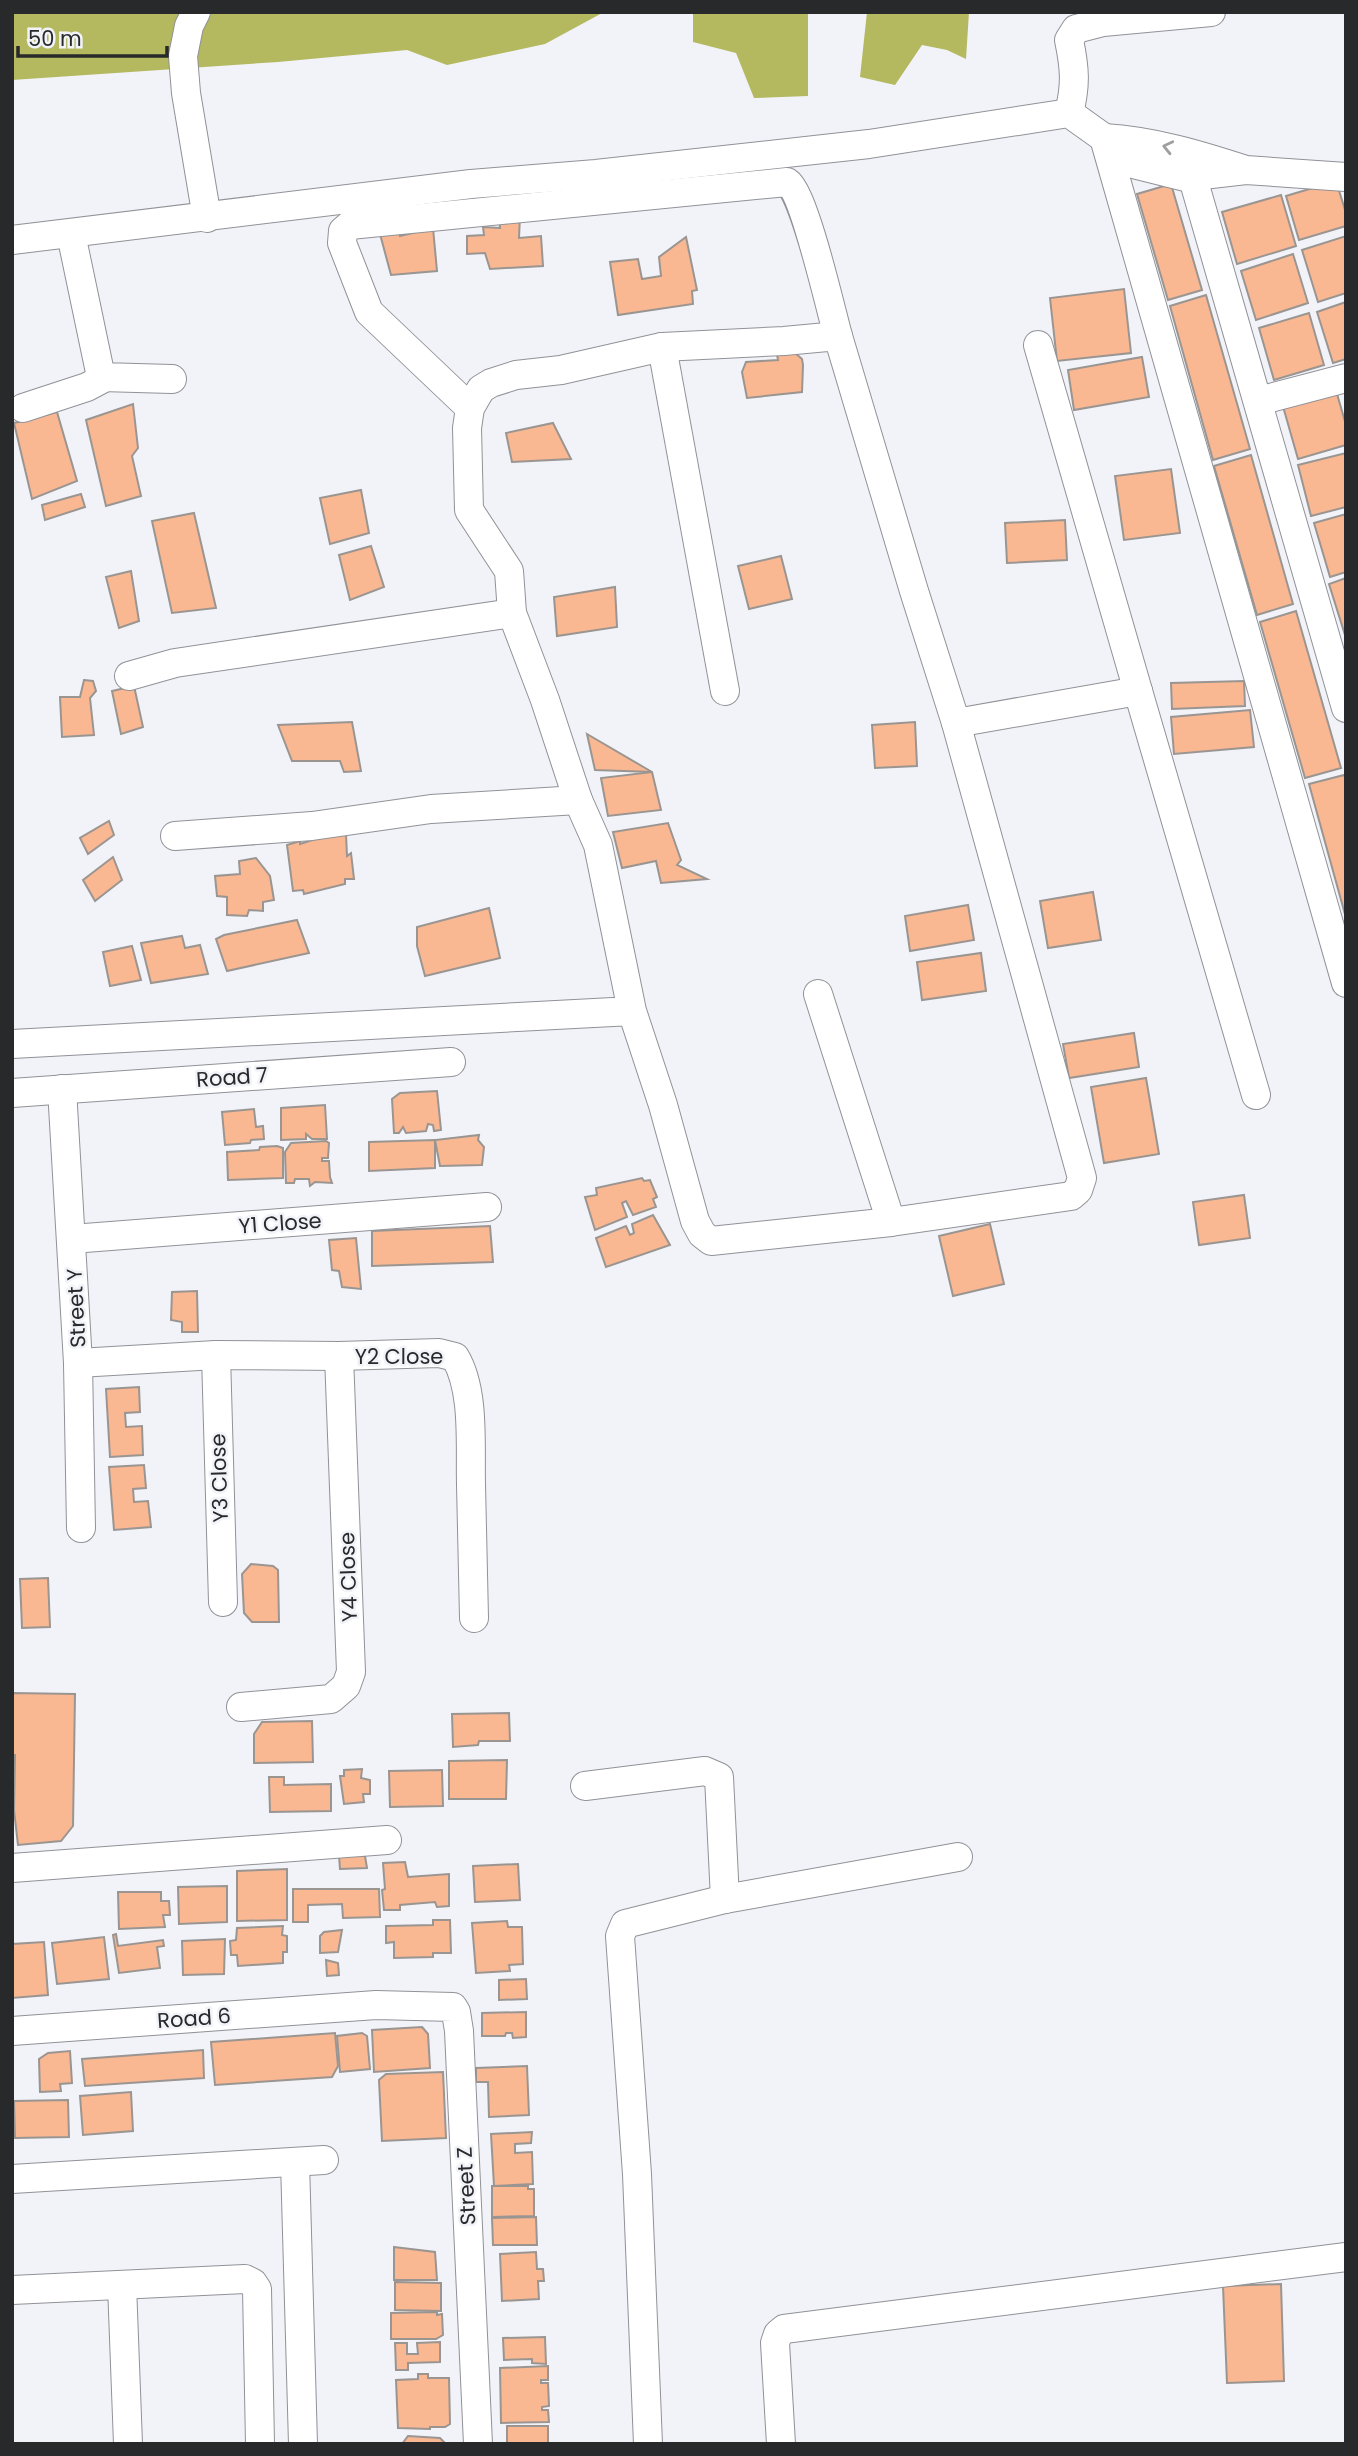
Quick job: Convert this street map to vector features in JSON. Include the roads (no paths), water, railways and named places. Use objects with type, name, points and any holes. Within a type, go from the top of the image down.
[{"type":"street","points":[[196,12],[189,26],[183,56],[186,93],[206,218]]},
{"type":"street","points":[[1069,113],[1075,90],[1075,68],[1069,40],[1076,29],[1103,22],[1211,12]]},
{"type":"street","points":[[12,240],[471,184],[596,174],[869,144],[1069,113],[1104,138],[1129,163],[1185,177],[1246,170],[1346,177]]},
{"type":"street","points":[[1104,138],[1136,140],[1246,170]]},
{"type":"street","points":[[1104,138],[1346,983]]},
{"type":"street","points":[[1192,175],[1346,708]]},
{"type":"street","points":[[470,408],[369,312],[342,243],[343,231],[350,225],[788,183],[792,185],[804,211],[838,336],[956,723],[1082,1178],[1071,1196],[891,1222],[731,1240],[711,1241],[702,1234],[695,1221],[663,1105],[632,1011],[598,845],[578,800],[545,700],[512,613],[509,571],[469,510],[467,428],[470,408],[481,389],[516,375],[561,370],[662,347],[838,336]]},
{"type":"street","points":[[71,234],[98,370],[104,378]]},
{"type":"street","points":[[1038,345],[1256,1095]]},
{"type":"street","points":[[662,347],[725,691]]},
{"type":"street","points":[[23,408],[88,387],[104,378],[172,379]]},
{"type":"street","points":[[1259,401],[1346,378]]},
{"type":"street","points":[[129,676],[175,663],[512,613]]},
{"type":"street","points":[[956,723],[1138,691]]},
{"type":"street","points":[[175,836],[312,826],[431,810],[578,800]]},
{"type":"street","points":[[818,994],[891,1222]]},
{"type":"street","points":[[12,1044],[632,1011]]},
{"type":"street","name":"Road 7","points":[[12,1093],[451,1062]]},
{"type":"street","name":"Street Y","points":[[62,1088],[78,1363],[81,1528]]},
{"type":"street","name":"Y1 Close","points":[[72,1239],[487,1207]]},
{"type":"street","name":"Y2 Close","points":[[78,1363],[216,1355],[339,1356],[439,1353],[455,1357],[465,1383],[470,1425],[474,1618]]},
{"type":"street","name":"Y3 Close","points":[[216,1355],[223,1602]]},
{"type":"street","name":"Y4 Close","points":[[241,1707],[331,1699],[346,1686],[351,1672],[339,1356]]},
{"type":"street","points":[[585,1786],[705,1771],[719,1777],[725,1899]]},
{"type":"street","points":[[12,1868],[387,1840]]},
{"type":"street","points":[[648,2444],[637,2174],[620,1936],[625,1924],[725,1899],[958,1857]]},
{"type":"street","name":"Road 6","points":[[12,2031],[376,2005]]},
{"type":"street","name":"Street Z","points":[[376,2005],[448,2005],[456,2012],[478,2444]]},
{"type":"street","points":[[12,2179],[324,2160]]},
{"type":"street","points":[[295,2162],[303,2444]]},
{"type":"street","points":[[781,2444],[775,2343],[778,2334],[784,2329],[1346,2257]]},
{"type":"street","points":[[12,2290],[245,2279],[253,2283],[257,2289],[260,2444]]},
{"type":"street","points":[[122,2285],[128,2444]]}]
